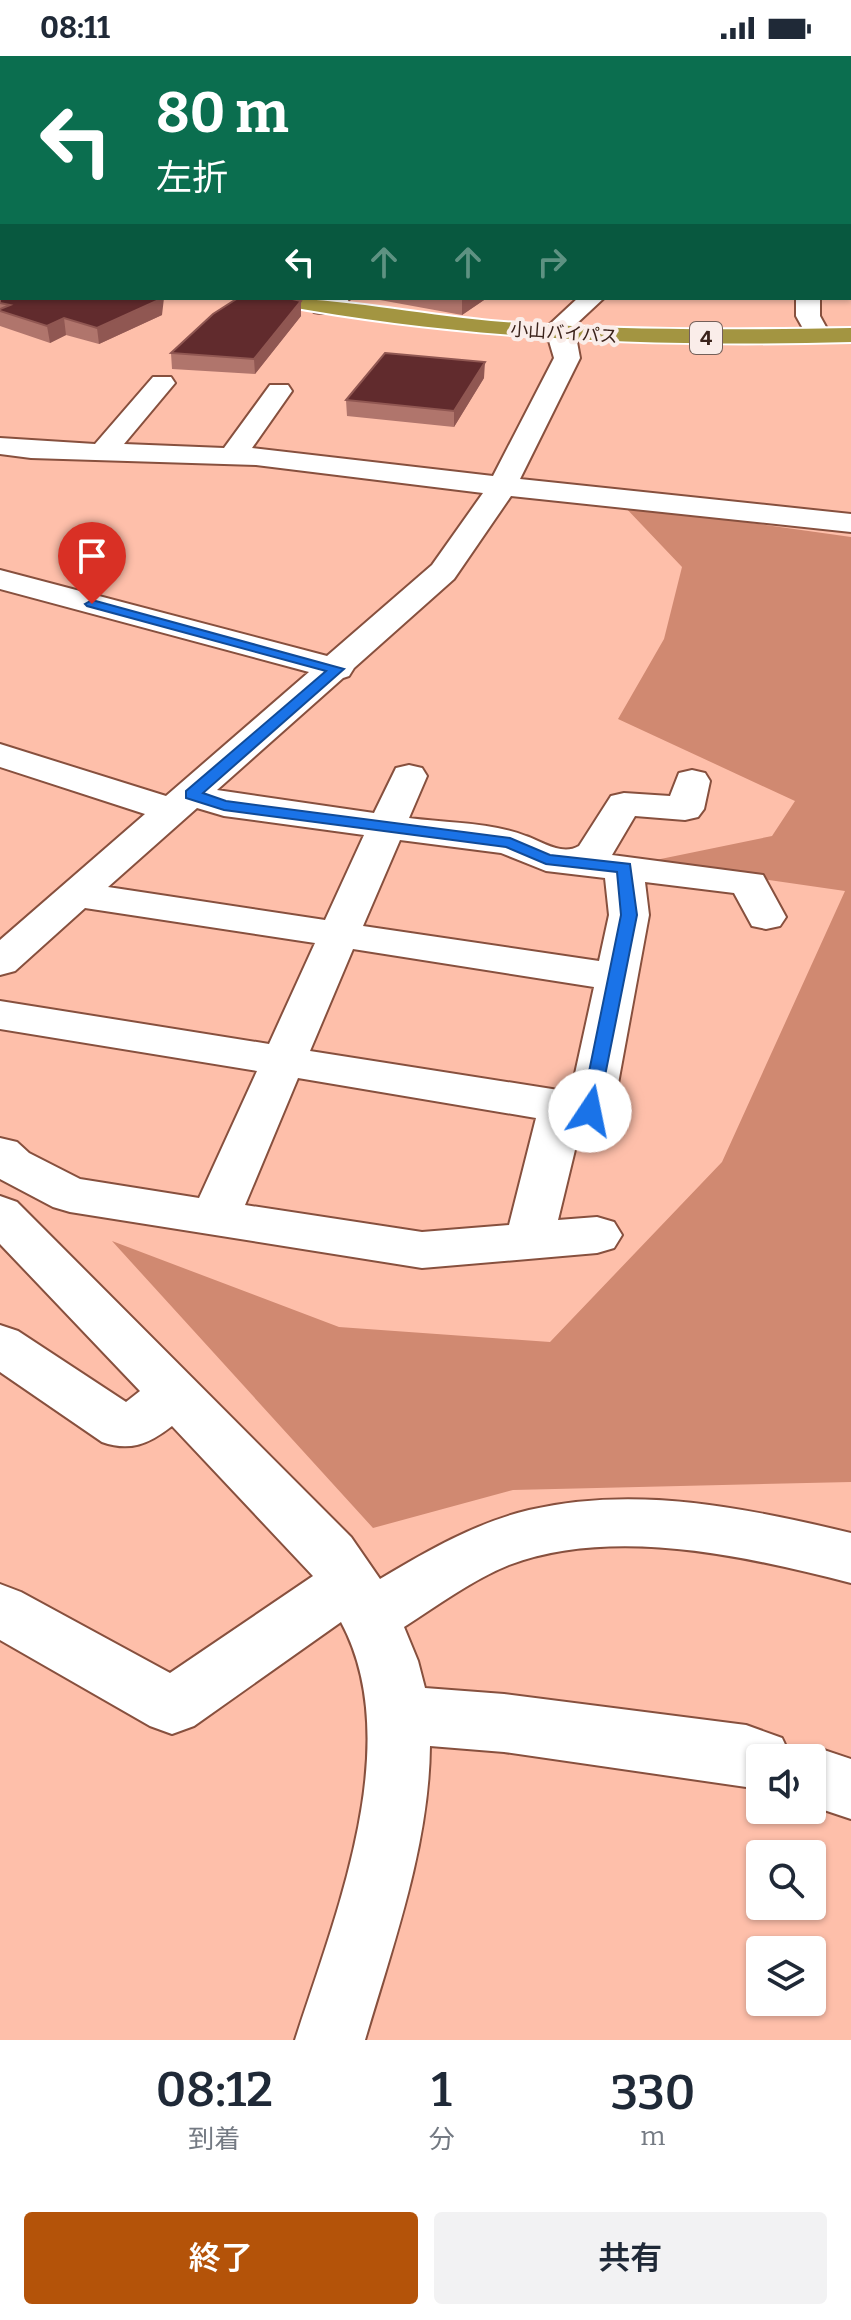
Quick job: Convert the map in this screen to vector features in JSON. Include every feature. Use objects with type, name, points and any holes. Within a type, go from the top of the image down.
[{"type":"highway","name":"小山バイパス","points":[[305,300],[331,302],[421,321],[561,334],[680,338],[851,335]]},
{"type":"street","points":[[0,962],[337,669],[443,572],[476,531],[505,486],[567,358],[561,334],[562,324],[589,300]]},
{"type":"street","points":[[808,300],[808,316],[819,336]]},
{"type":"street","points":[[103,452],[162,383]]},
{"type":"street","points":[[232,456],[279,391]]},
{"type":"street","points":[[0,446],[31,450],[232,456],[851,523]]},
{"type":"street","points":[[0,579],[337,669]]},
{"type":"street","points":[[0,755],[182,803],[224,805],[510,843],[546,859],[749,883],[766,917]]},
{"type":"street","points":[[215,1217],[409,776]]},
{"type":"street","points":[[578,863],[593,854],[624,804],[685,809],[692,781]]},
{"type":"street","points":[[0,1015],[590,1111],[629,915],[624,868]]},
{"type":"street","points":[[79,895],[617,977]]},
{"type":"street","points":[[529,1241],[562,1107]]},
{"type":"street","points":[[0,1154],[12,1165],[70,1195],[422,1250],[597,1235]]},
{"type":"street","points":[[0,1214],[331,1554],[360,1600],[393,1680],[399,1715],[394,1801],[371,1900],[330,2040]]},
{"type":"street","points":[[0,1345],[121,1427],[137,1423],[174,1395]]},
{"type":"street","points":[[0,1610],[172,1706],[360,1600],[487,1549],[559,1528],[635,1522],[724,1533],[851,1558]]},
{"type":"street","points":[[399,1715],[520,1725],[746,1755]]},
{"type":"street","points":[[826,1781],[851,1789]]},
{"type":"shaded area","points":[[623,505],[851,537],[851,1482],[513,1490],[373,1528],[112,1241],[339,1327],[550,1342],[722,1162],[845,891],[646,862],[772,836],[795,801],[618,719],[664,639],[682,567]]},
{"type":"building","points":[[0,300],[159,300],[97,328],[64,318],[47,326],[0,311],[10,305],[0,303]]},
{"type":"building","points":[[235,300],[301,301],[254,359],[171,353],[213,314]]},
{"type":"building","points":[[385,353],[485,362],[454,411],[346,400]]},
{"type":"route","points":[[92,604],[337,669],[192,794],[224,805],[510,843],[546,859],[624,868],[629,915],[590,1111]]}]
